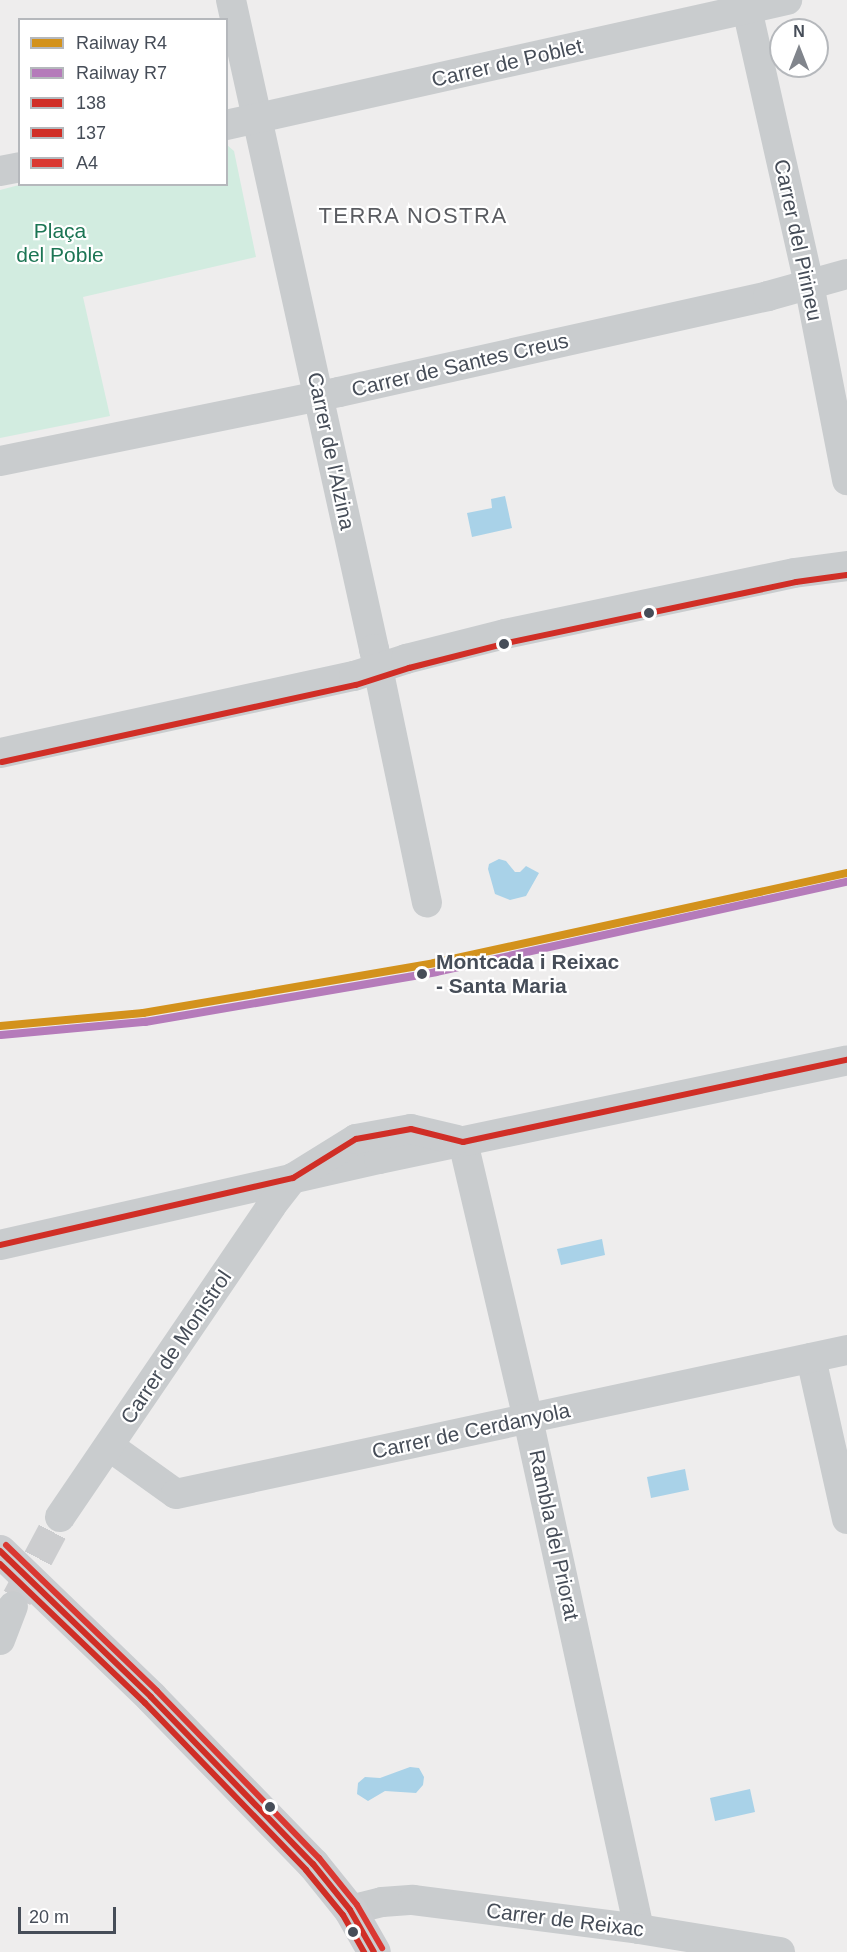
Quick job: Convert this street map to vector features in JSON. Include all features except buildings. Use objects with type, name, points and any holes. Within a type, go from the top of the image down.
[{"type":"main road","points":[[0,1551],[151,1697],[306,1857],[350,1910],[374,1952]]},
{"type":"street","name":"Carrer de l'Alzina","points":[[231,0],[319,396],[427,903]]},
{"type":"street","name":"Carrer de Poblet","points":[[228,125],[746,4],[787,0]]},
{"type":"street","name":"Carrer del Pirineu","points":[[746,4],[809,284],[847,480]]},
{"type":"street","points":[[0,171],[18,167]]},
{"type":"street","name":"Carrer de Santes Creus","points":[[0,461],[319,396],[757,299],[847,274]]},
{"type":"street","points":[[0,753],[354,676],[406,659],[505,634],[794,573],[847,566]]},
{"type":"street","points":[[0,1245],[293,1178],[356,1139],[411,1129],[463,1142],[847,1060]]},
{"type":"street","name":"Rambla del Priorat","points":[[463,1142],[528,1419],[639,1929]]},
{"type":"street","name":"Carrer de Monistrol","points":[[60,1517],[271,1206],[293,1178]]},
{"type":"street","name":"Carrer de Cerdanyola","points":[[110,1446],[176,1494],[847,1350]]},
{"type":"street","points":[[811,1358],[847,1519]]},
{"type":"street","points":[[0,1640],[13,1606]]},
{"type":"street","name":"Carrer de Reixac","points":[[350,1910],[382,1902],[413,1900],[639,1929],[780,1952]]},
{"type":"green space","name":"Plaça del Poble","points":[[228,146],[234,151],[256,257],[83,297],[110,416],[0,438],[0,190],[18,185],[228,186]]},
{"type":"water","points":[[505,496],[512,528],[472,537],[467,513],[492,508],[491,499]]},
{"type":"water","points":[[499,859],[506,861],[515,872],[520,872],[526,866],[539,873],[526,896],[510,900],[495,894],[488,869],[489,864]]},
{"type":"water","points":[[602,1239],[605,1255],[561,1265],[557,1249]]},
{"type":"water","points":[[685,1469],[689,1490],[651,1498],[647,1477]]},
{"type":"water","points":[[410,1767],[419,1768],[424,1777],[423,1785],[416,1793],[385,1791],[368,1801],[357,1794],[358,1783],[365,1777],[380,1778]]},
{"type":"water","points":[[750,1789],[755,1812],[715,1821],[710,1798]]},
{"type":"tunnel","points":[[17,1598],[60,1517]]},
{"type":"rail line","name":"R4","points":[[0,1026],[143,1013],[434,963],[847,873]]},
{"type":"rail line","name":"R7","points":[[1,1035],[145,1022],[436,972],[847,882]]},
{"type":"transit line","name":"137","points":[[2,762],[356,685],[409,668],[507,643],[796,582],[847,575]]},
{"type":"transit line","name":"138","points":[[0,1245],[293,1178],[356,1139],[411,1129],[463,1142],[847,1060]]},
{"type":"transit line","name":"A4","points":[[6,1545],[157,1691],[319,1858],[357,1905],[382,1948]]},
{"type":"transit line","name":"138","points":[[0,1551],[151,1697],[313,1864],[350,1910],[374,1952]]},
{"type":"transit line","name":"137","points":[[0,1564],[145,1703],[306,1870],[343,1915],[364,1952]]},
{"type":"place","name":"Montcada i Reixac - Santa Maria","points":[[422,974]]},
{"type":"district","name":"TERRA NOSTRA","points":[[413,216]]}]
